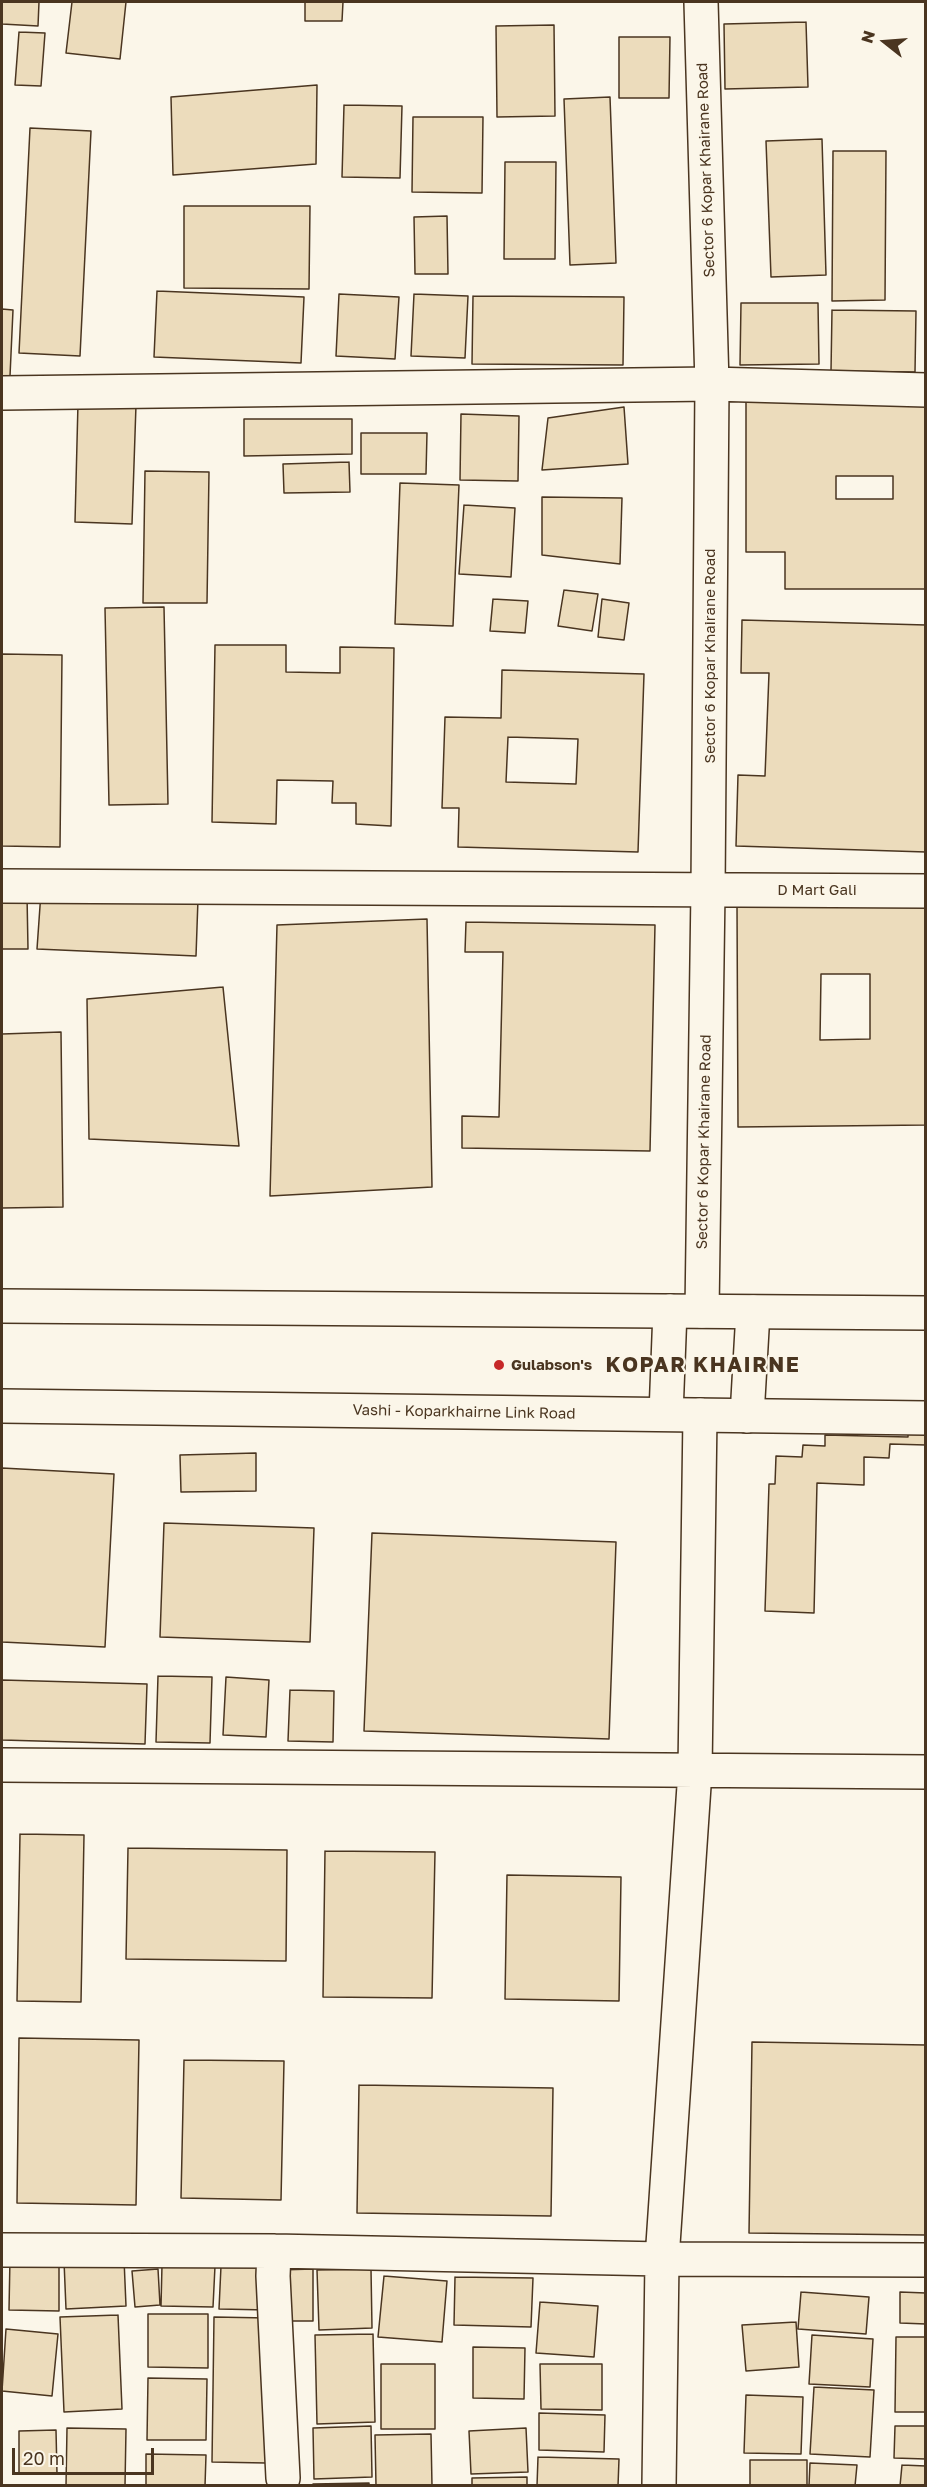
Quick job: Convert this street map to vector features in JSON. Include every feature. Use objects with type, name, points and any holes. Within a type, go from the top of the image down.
[{"type":"street","name":"Sector 6 Kopar Khairane Road","points":[[701,2],[712,384],[702,1311]]},
{"type":"street","points":[[2,393],[712,384],[926,390]]},
{"type":"street","name":"D Mart Gali","points":[[2,886],[926,891]]},
{"type":"street","points":[[2,1306],[926,1314]]},
{"type":"street","points":[[666,1414],[670,1311]]},
{"type":"street","points":[[747,1416],[753,1312]]},
{"type":"street","name":"Vashi - Koparkhairne Link Road","points":[[2,1406],[926,1418]]},
{"type":"street","points":[[659,2486],[662,2259],[695,1771],[700,1414]]},
{"type":"street","points":[[2,1765],[926,1772]]},
{"type":"street","points":[[2,2250],[662,2259],[926,2260]]},
{"type":"street","points":[[274,2252],[273,2276],[283,2478]]},
{"type":"building","points":[[2,2],[39,2],[38,26],[2,24]]},
{"type":"building","points":[[72,2],[126,2],[120,59],[66,53]]},
{"type":"building","points":[[305,2],[343,2],[342,21],[305,21]]},
{"type":"building","points":[[806,22],[808,87],[725,89],[724,24]]},
{"type":"building","points":[[554,25],[555,116],[497,117],[496,26]]},
{"type":"building","points":[[19,32],[45,33],[41,86],[15,85]]},
{"type":"building","points":[[619,37],[670,37],[669,98],[619,98]]},
{"type":"building","points":[[317,85],[316,164],[173,175],[171,97]]},
{"type":"building","points":[[610,97],[616,263],[570,265],[564,99]]},
{"type":"building","points":[[344,105],[402,106],[400,178],[342,177]]},
{"type":"building","points":[[413,117],[483,117],[482,193],[412,192]]},
{"type":"building","points":[[30,128],[91,131],[80,356],[19,353]]},
{"type":"building","points":[[822,139],[826,275],[771,277],[766,141]]},
{"type":"building","points":[[833,151],[886,151],[885,300],[832,301]]},
{"type":"building","points":[[505,162],[556,162],[555,259],[504,259]]},
{"type":"building","points":[[184,206],[310,206],[309,289],[184,288]]},
{"type":"building","points":[[447,216],[448,274],[415,274],[414,217]]},
{"type":"building","points":[[157,291],[304,297],[301,363],[154,357]]},
{"type":"building","points":[[339,294],[399,297],[395,359],[336,356]]},
{"type":"building","points":[[414,294],[468,296],[465,358],[411,356]]},
{"type":"building","points":[[473,296],[624,297],[623,365],[472,364]]},
{"type":"building","points":[[741,303],[818,303],[819,364],[740,365]]},
{"type":"building","points":[[2,309],[13,310],[10,376],[2,376]]},
{"type":"building","points":[[832,310],[916,311],[915,372],[831,371]]},
{"type":"building","points":[[746,395],[926,395],[926,589],[785,589],[785,552],[746,552]],"holes":[[[836,476],[893,476],[893,499],[836,499]]]},
{"type":"building","points":[[78,403],[136,405],[132,524],[75,522]]},
{"type":"building","points":[[624,407],[628,464],[542,470],[548,418]]},
{"type":"building","points":[[461,414],[519,416],[518,481],[460,480]]},
{"type":"building","points":[[244,419],[352,419],[352,454],[244,456]]},
{"type":"building","points":[[361,433],[427,433],[426,474],[361,474]]},
{"type":"building","points":[[349,462],[350,492],[284,493],[283,464]]},
{"type":"building","points":[[145,471],[209,472],[207,603],[143,603]]},
{"type":"building","points":[[400,483],[459,485],[453,626],[395,624]]},
{"type":"building","points":[[542,497],[622,498],[620,564],[542,555]]},
{"type":"building","points":[[464,505],[515,508],[511,577],[459,574]]},
{"type":"building","points":[[564,590],[598,594],[592,631],[558,626]]},
{"type":"building","points":[[493,599],[528,601],[525,633],[490,631]]},
{"type":"building","points":[[602,599],[629,603],[624,640],[598,637]]},
{"type":"building","points":[[164,607],[168,804],[109,805],[105,608]]},
{"type":"building","points":[[742,620],[926,625],[926,852],[736,846],[738,775],[765,776],[769,673],[741,673]]},
{"type":"building","points":[[215,645],[286,645],[286,672],[340,673],[340,647],[394,648],[391,826],[356,824],[356,803],[332,803],[333,781],[277,780],[276,824],[212,822]]},
{"type":"building","points":[[2,654],[62,655],[60,847],[2,846]]},
{"type":"building","points":[[502,670],[644,674],[638,852],[458,847],[459,808],[442,808],[445,717],[501,718]],"holes":[[[508,737],[578,739],[576,784],[506,782]]]},
{"type":"building","points":[[41,892],[198,899],[196,956],[37,949]]},
{"type":"building","points":[[2,895],[27,895],[28,949],[2,949]]},
{"type":"building","points":[[926,904],[926,1125],[738,1127],[737,905]],"holes":[[[821,974],[870,974],[870,1039],[820,1040]]]},
{"type":"building","points":[[427,919],[432,1187],[270,1196],[277,925]]},
{"type":"building","points":[[466,922],[655,925],[650,1151],[462,1148],[462,1116],[499,1117],[503,952],[465,952]]},
{"type":"building","points":[[223,987],[239,1146],[89,1139],[87,999]]},
{"type":"building","points":[[61,1032],[63,1207],[2,1208],[2,1034]]},
{"type":"building","points":[[908,1433],[926,1433],[926,1445],[890,1444],[889,1458],[864,1457],[864,1485],[817,1483],[814,1613],[765,1611],[769,1484],[775,1484],[776,1456],[802,1457],[803,1445],[825,1446],[825,1435],[908,1437]]},
{"type":"building","points":[[256,1453],[256,1491],[181,1492],[180,1455]]},
{"type":"building","points":[[2,1468],[114,1474],[105,1647],[2,1642]]},
{"type":"building","points":[[164,1523],[314,1528],[310,1642],[160,1637]]},
{"type":"building","points":[[372,1533],[616,1542],[609,1739],[364,1731]]},
{"type":"building","points":[[158,1676],[212,1677],[210,1743],[156,1742]]},
{"type":"building","points":[[226,1677],[269,1680],[266,1737],[223,1735]]},
{"type":"building","points":[[2,1680],[147,1684],[145,1744],[2,1740]]},
{"type":"building","points":[[290,1690],[334,1691],[333,1742],[288,1741]]},
{"type":"building","points":[[20,1834],[84,1835],[81,2002],[17,2001]]},
{"type":"building","points":[[128,1848],[287,1850],[286,1961],[126,1959]]},
{"type":"building","points":[[325,1851],[435,1852],[432,1998],[323,1997]]},
{"type":"building","points":[[507,1875],[621,1877],[619,2001],[505,1999]]},
{"type":"building","points":[[19,2038],[139,2040],[136,2205],[17,2203]]},
{"type":"building","points":[[752,2042],[926,2045],[926,2235],[749,2233]]},
{"type":"building","points":[[184,2060],[284,2061],[281,2200],[181,2198]]},
{"type":"building","points":[[359,2085],[553,2088],[551,2216],[357,2213]]},
{"type":"building","points":[[10,2258],[59,2258],[59,2311],[9,2310]]},
{"type":"building","points":[[124,2259],[126,2306],[66,2309],[64,2261]]},
{"type":"building","points":[[162,2265],[215,2266],[213,2307],[161,2306]]},
{"type":"building","points":[[221,2266],[269,2267],[268,2310],[219,2309]]},
{"type":"building","points":[[158,2269],[160,2305],[135,2307],[132,2271]]},
{"type":"building","points":[[313,2269],[313,2321],[279,2321],[279,2270]]},
{"type":"building","points":[[371,2269],[372,2328],[319,2330],[317,2270]]},
{"type":"building","points":[[384,2276],[447,2281],[442,2342],[378,2337]]},
{"type":"building","points":[[455,2277],[533,2278],[531,2327],[454,2325]]},
{"type":"building","points":[[801,2292],[869,2297],[866,2334],[798,2329]]},
{"type":"building","points":[[900,2292],[926,2293],[926,2324],[900,2323]]},
{"type":"building","points":[[540,2302],[598,2306],[594,2357],[536,2353]]},
{"type":"building","points":[[148,2314],[208,2314],[208,2368],[148,2367]]},
{"type":"building","points":[[118,2315],[122,2409],[64,2412],[60,2317]]},
{"type":"building","points":[[214,2317],[268,2318],[266,2463],[212,2462]]},
{"type":"building","points":[[796,2322],[799,2367],[746,2371],[742,2325]]},
{"type":"building","points":[[6,2329],[58,2334],[52,2396],[2,2391]]},
{"type":"building","points":[[373,2334],[375,2422],[317,2424],[315,2335]]},
{"type":"building","points":[[812,2335],[873,2339],[870,2387],[809,2384]]},
{"type":"building","points":[[896,2337],[926,2337],[926,2412],[895,2412]]},
{"type":"building","points":[[473,2347],[525,2348],[524,2399],[473,2398]]},
{"type":"building","points":[[381,2364],[435,2364],[435,2429],[381,2429]]},
{"type":"building","points":[[540,2364],[602,2364],[602,2410],[541,2409]]},
{"type":"building","points":[[148,2378],[207,2379],[206,2440],[147,2440]]},
{"type":"building","points":[[814,2387],[874,2390],[870,2457],[810,2454]]},
{"type":"building","points":[[746,2395],[803,2397],[801,2454],[744,2453]]},
{"type":"building","points":[[539,2413],[605,2415],[604,2452],[539,2450]]},
{"type":"building","points":[[371,2426],[372,2477],[314,2479],[313,2428]]},
{"type":"building","points":[[895,2426],[926,2426],[926,2459],[894,2458]]},
{"type":"building","points":[[67,2428],[126,2429],[125,2486],[66,2486]]},
{"type":"building","points":[[526,2428],[528,2472],[471,2474],[469,2431]]},
{"type":"building","points":[[56,2430],[57,2474],[19,2474],[19,2431]]},
{"type":"building","points":[[431,2434],[432,2486],[376,2486],[375,2435]]},
{"type":"building","points":[[146,2454],[206,2455],[205,2486],[146,2486]]},
{"type":"building","points":[[538,2457],[619,2459],[618,2486],[537,2486]]},
{"type":"building","points":[[750,2460],[807,2460],[807,2486],[750,2486]]},
{"type":"building","points":[[810,2463],[857,2465],[855,2486],[809,2486]]},
{"type":"building","points":[[902,2465],[926,2466],[926,2486],[900,2486]]},
{"type":"building","points":[[527,2477],[527,2486],[472,2486],[472,2478]]},
{"type":"building","points":[[369,2483],[369,2486],[313,2486],[313,2484]]},
{"type":"place","name":"Gulabson's","points":[[499,1365]]},
{"type":"district","name":"KOPAR KHAIRNE","points":[[703,1365]]}]
